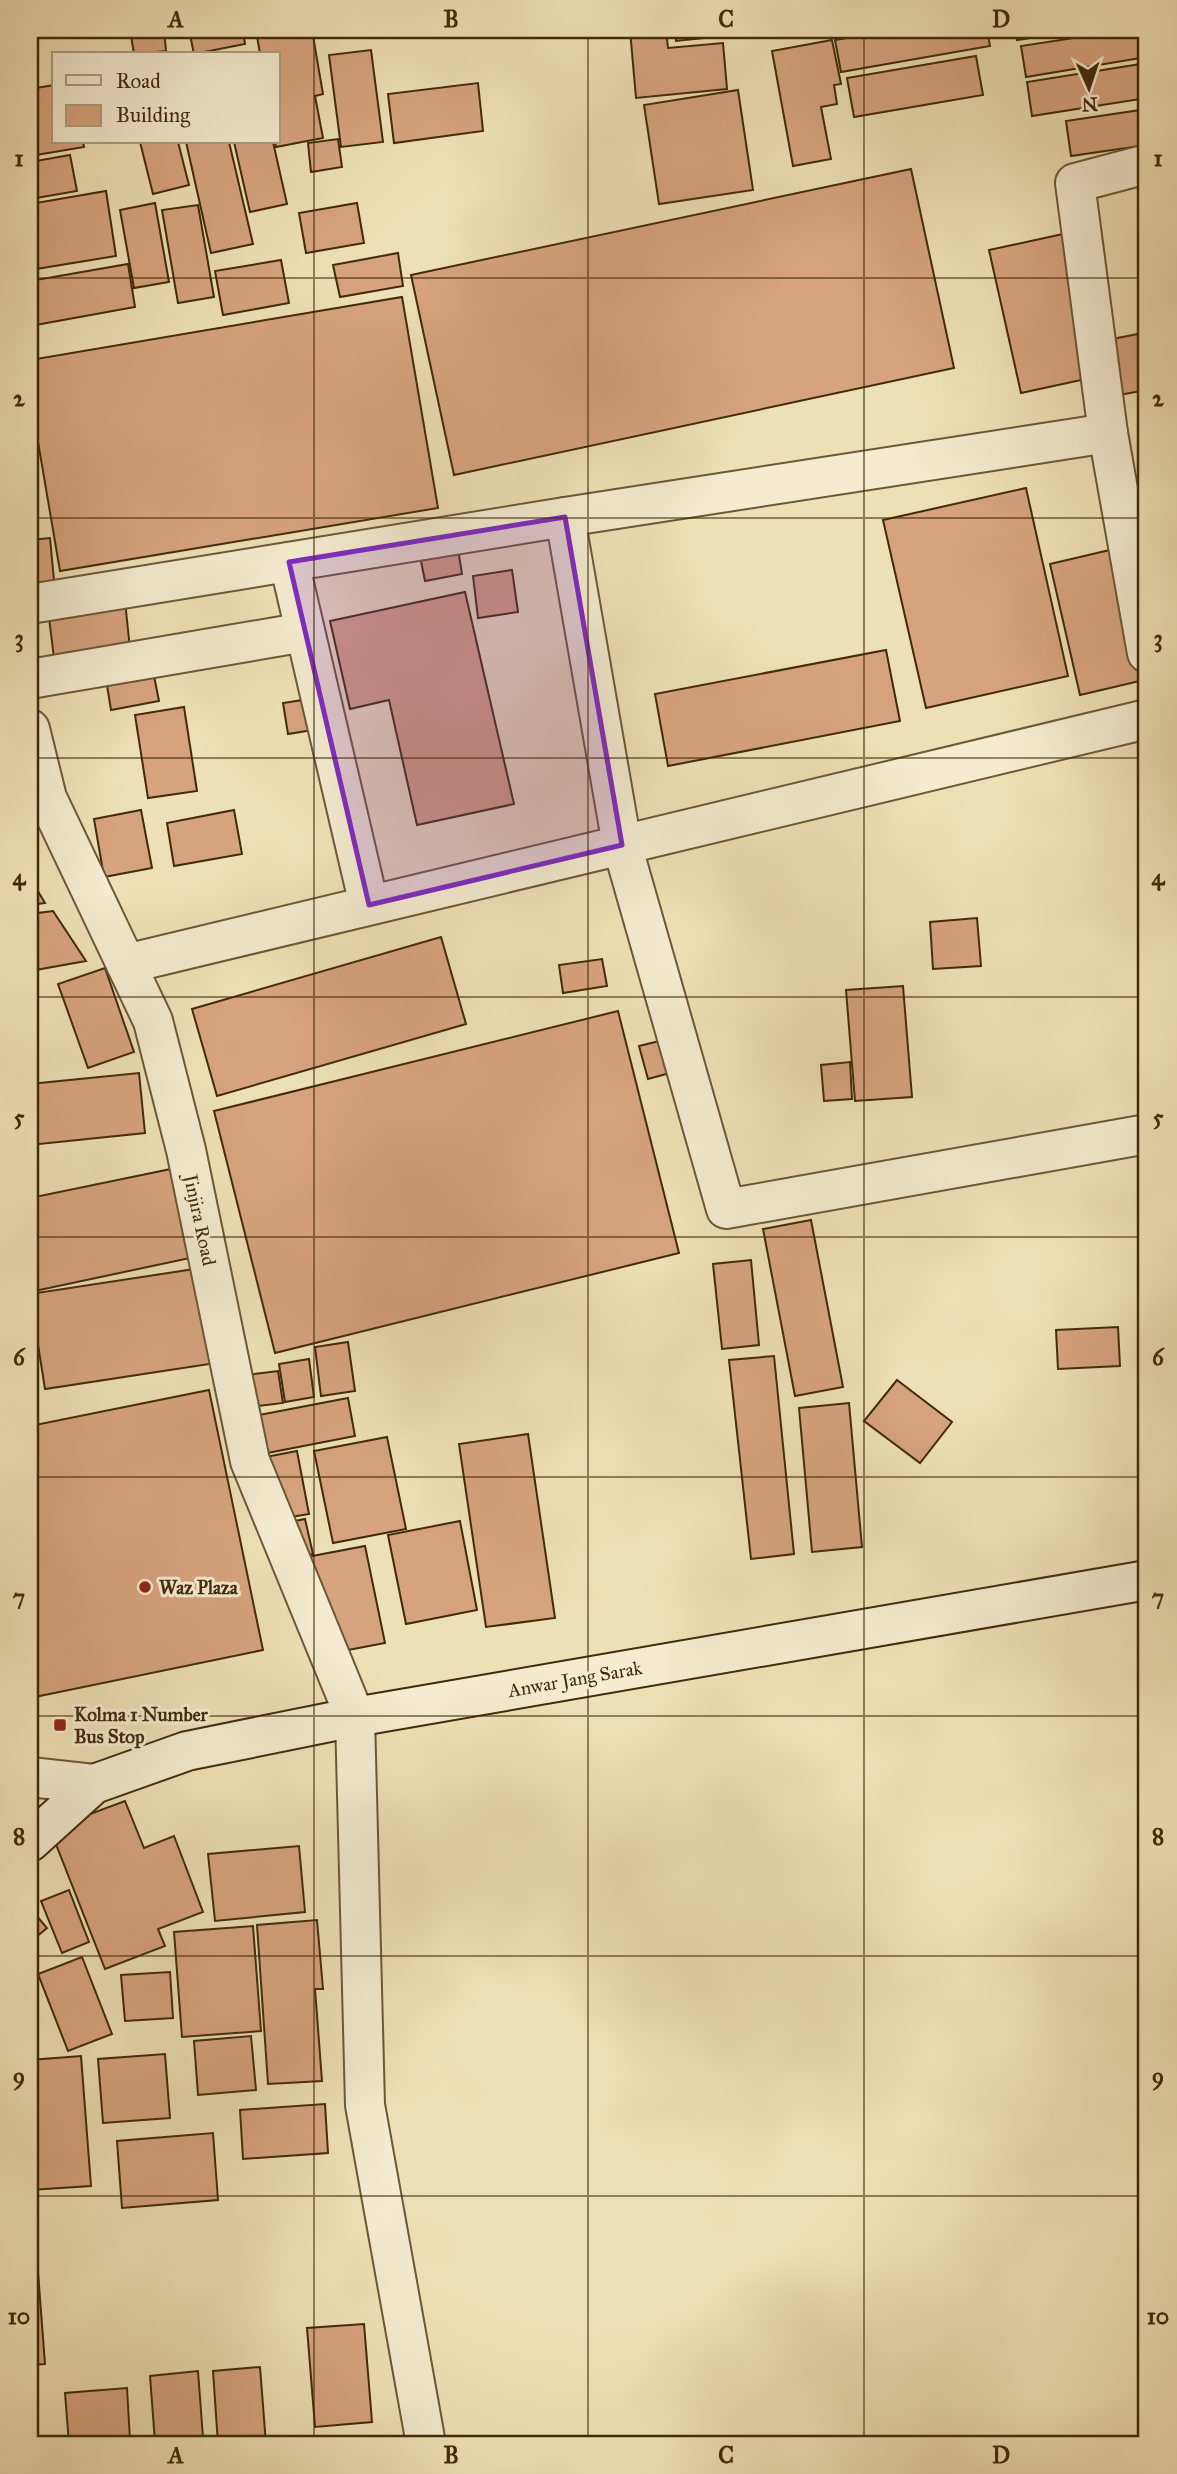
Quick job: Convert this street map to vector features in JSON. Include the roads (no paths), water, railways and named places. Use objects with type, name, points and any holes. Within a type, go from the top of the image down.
[{"type":"street","points":[[1147,164],[1075,183],[1108,433],[1147,653]]},
{"type":"street","points":[[30,604],[565,517],[1108,433]]},
{"type":"street","points":[[565,517],[622,845],[726,1209],[1147,1134]]},
{"type":"street","points":[[289,562],[369,905]]},
{"type":"street","points":[[30,680],[305,632]]},
{"type":"street","points":[[126,964],[1147,719]]},
{"type":"street","name":"Jinjira Road","points":[[30,729],[47,799],[153,1021],[182,1138],[250,1461],[355,1717]]},
{"type":"street","name":"Anwar Jang Sarak","points":[[30,1842],[94,1784],[187,1751],[355,1717],[1147,1580]]},
{"type":"street","points":[[355,1717],[365,2105],[426,2444]]},
{"type":"street","points":[[30,1777],[94,1784]]},
{"type":"place","name":"Waz Plaza","points":[[145,1587]]},
{"type":"place","name":"Kolma 1 Number Bus Stop","points":[[60,1725]]}]
